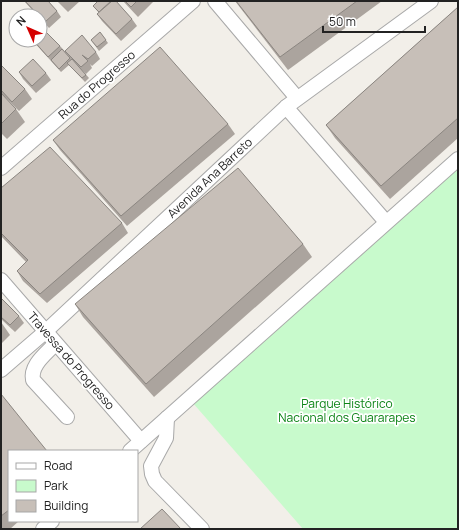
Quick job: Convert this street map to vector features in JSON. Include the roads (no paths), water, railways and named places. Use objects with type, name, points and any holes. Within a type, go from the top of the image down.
[{"type":"street","name":"Rua do Progresso","points":[[1,168],[193,1]]},
{"type":"street","points":[[215,1],[292,103],[386,222]]},
{"type":"street","name":"Avenida Ana Barreto","points":[[1,370],[45,332],[292,103],[431,1]]},
{"type":"street","points":[[131,450],[458,159]]},
{"type":"street","name":"Travessa do Progresso","points":[[1,280],[55,344],[141,441]]},
{"type":"street","points":[[55,344],[37,364],[32,375],[33,380],[67,417]]},
{"type":"street","points":[[167,418],[168,429],[166,438],[151,466],[152,474],[155,481],[202,529]]},
{"type":"park label","name":"Parque Histórico Nacional dos Guararapes","points":[[347,411]]}]
